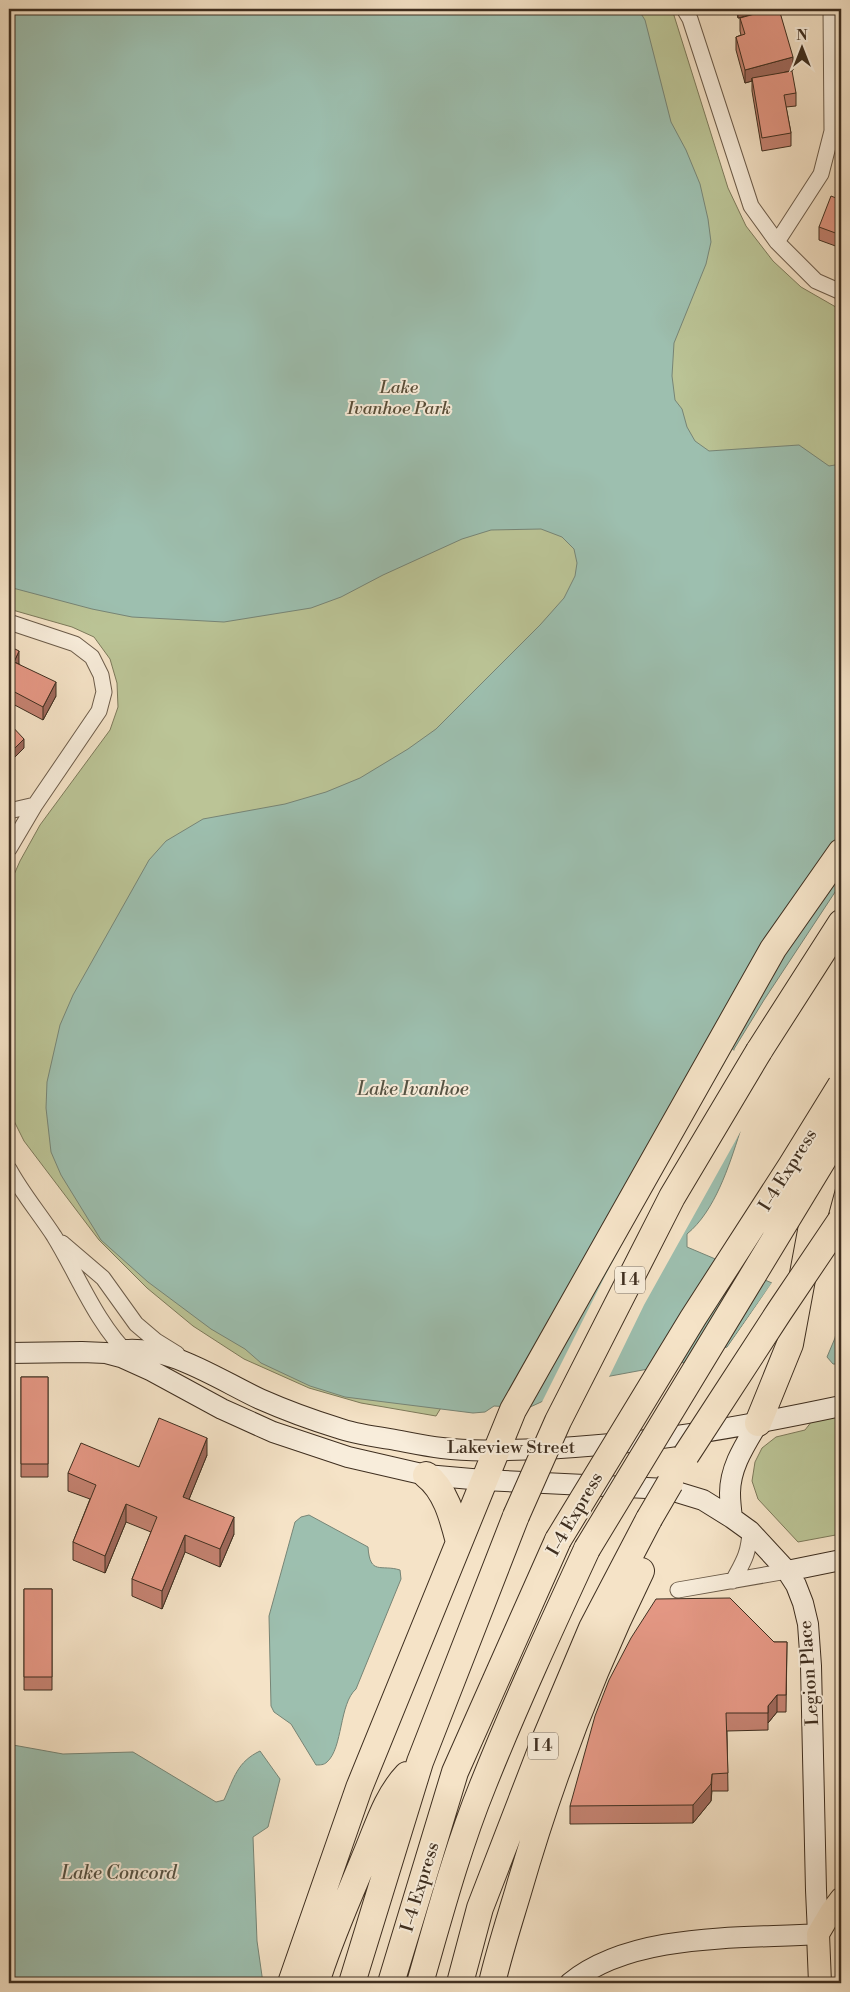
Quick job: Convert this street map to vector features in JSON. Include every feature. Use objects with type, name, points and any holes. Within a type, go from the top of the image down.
[{"type":"highway","points":[[300,1981],[359,1788],[513,1410],[773,949],[841,852]]},
{"type":"highway","name":"I 4","points":[[352,1983],[420,1762],[516,1516],[558,1421],[672,1197],[759,1051],[841,923]]},
{"type":"highway","name":"I-4 Express","points":[[391,1983],[455,1772],[558,1540],[693,1318],[791,1166],[841,1084]]},
{"type":"highway","points":[[758,1423],[790,1344],[813,1220],[841,1118]]},
{"type":"highway","name":"I-4 Express","points":[[420,1983],[443,1901],[482,1786],[587,1549],[841,1130]]},
{"type":"highway","points":[[492,1983],[531,1848],[562,1755],[599,1662],[656,1538],[655,1520],[670,1483],[778,1312],[841,1220]]},
{"type":"highway","points":[[426,1475],[434,1481],[445,1501],[454,1522],[459,1542]]},
{"type":"highway","name":"I 4","points":[[460,1983],[480,1908],[546,1737],[592,1628],[655,1520]]},
{"type":"highway","points":[[300,1981],[327,1949],[396,1787],[420,1762]]},
{"type":"main road","points":[[820,1983],[818,1934],[841,1899]]},
{"type":"street","points":[[684,9],[690,19],[751,206],[778,242],[816,280],[841,292]]},
{"type":"street","points":[[778,242],[821,174],[832,131],[831,9]]},
{"type":"street","points":[[9,622],[75,644],[92,658],[101,675],[104,692],[99,711],[90,726],[35,805],[9,849]]},
{"type":"street","points":[[9,811],[35,805]]},
{"type":"street","points":[[9,1170],[53,1235],[103,1321],[114,1351]]},
{"type":"street","points":[[53,1235],[103,1278],[136,1324],[156,1341],[200,1368]]},
{"type":"street","name":"Lakeview Street","points":[[9,1353],[144,1350],[200,1368],[224,1382],[263,1400],[339,1429],[442,1448],[497,1451],[589,1447],[758,1423],[841,1406]]},
{"type":"street","name":"Lakeview Street","points":[[114,1351],[222,1409],[273,1432],[348,1457],[426,1475],[541,1483]]},
{"type":"street","points":[[732,1518],[730,1493],[733,1471],[742,1449],[758,1423]]},
{"type":"street","name":"Legion Place","points":[[541,1483],[666,1489],[703,1500],[750,1531],[787,1571],[796,1585],[804,1603],[809,1632],[818,1934]]},
{"type":"street","points":[[733,1582],[750,1547],[750,1531]]},
{"type":"street","points":[[678,1590],[733,1582],[841,1560]]},
{"type":"street","points":[[578,1977],[632,1952],[686,1941],[818,1934]]},
{"type":"green space","name":"Lake Ivanhoe","points":[[9,9],[672,9],[728,188],[746,226],[773,261],[801,287],[841,310],[841,752],[436,1416],[361,1403],[309,1388],[244,1359],[193,1326],[147,1288],[99,1240],[24,1141],[9,1111],[9,886],[20,861],[40,825],[110,730],[118,707],[117,683],[110,659],[94,637],[72,627],[9,609]]},
{"type":"green space","points":[[841,1414],[841,1534],[798,1542],[758,1499],[752,1481],[755,1462],[762,1448],[776,1437],[805,1430],[812,1421]]},
{"type":"water","name":"Lake Ivanhoe","points":[[9,9],[638,9],[645,20],[671,122],[686,150],[700,184],[711,242],[706,264],[674,343],[672,376],[675,400],[682,409],[687,427],[695,441],[709,451],[799,445],[829,466],[841,464],[841,883],[734,1049],[731,1074],[731,1110],[740,1132],[726,1173],[713,1201],[706,1213],[687,1234],[687,1247],[772,1283],[727,1347],[686,1362],[589,1380],[528,1408],[494,1406],[485,1412],[473,1413],[345,1397],[310,1386],[261,1363],[245,1349],[211,1329],[148,1282],[101,1240],[61,1175],[51,1152],[46,1108],[47,1082],[60,1025],[73,995],[149,860],[166,841],[203,819],[285,804],[326,792],[360,778],[408,749],[436,729],[540,625],[564,598],[575,576],[577,563],[574,549],[562,537],[541,529],[491,530],[462,539],[383,575],[341,597],[311,608],[224,622],[132,617],[92,609],[9,587]]},
{"type":"water","points":[[841,1311],[841,1364],[833,1364],[827,1357],[835,1338]]},
{"type":"water","points":[[309,1515],[368,1547],[371,1562],[374,1565],[400,1570],[401,1579],[356,1689],[347,1705],[336,1747],[326,1763],[319,1765],[316,1765],[291,1724],[274,1712],[271,1706],[269,1616],[295,1522],[301,1517]]},
{"type":"water","name":"Lake Concord","points":[[13,1745],[63,1754],[133,1752],[216,1802],[224,1800],[237,1771],[246,1760],[260,1751],[280,1779],[268,1827],[253,1837],[257,1941],[263,1983],[9,1983],[9,1746]]},
{"type":"pier","points":[[732,1050],[736,1051],[733,1074],[734,1109],[742,1129],[644,1305],[608,1379],[590,1382],[541,1404],[605,1276],[653,1187]]},
{"type":"pier","points":[[773,1281],[774,1284],[729,1349],[726,1350]]},
{"type":"building","points":[[779,9],[793,57],[745,70],[736,37],[745,34],[740,18]]},
{"type":"building","points":[[792,71],[796,93],[784,95],[791,133],[762,138],[752,78]]},
{"type":"building","points":[[831,196],[841,200],[841,235],[819,227]]},
{"type":"building","points":[[9,646],[19,651],[14,662],[56,682],[43,707],[9,689]]},
{"type":"building","points":[[9,723],[24,739],[9,754]]},
{"type":"building","points":[[21,1377],[48,1377],[48,1464],[21,1464]]},
{"type":"building","points":[[159,1418],[207,1438],[183,1497],[234,1517],[220,1549],[185,1535],[162,1591],[132,1579],[157,1517],[126,1504],[105,1556],[73,1542],[96,1485],[68,1473],[81,1443],[139,1467]]},
{"type":"building","points":[[24,1589],[52,1589],[52,1677],[24,1677]]},
{"type":"building","points":[[730,1598],[774,1642],[787,1642],[786,1695],[777,1695],[768,1706],[768,1713],[726,1713],[728,1773],[712,1774],[711,1784],[693,1805],[570,1806],[595,1716],[609,1680],[631,1638],[656,1599]]},
{"type":"park label","name":"Lake Ivanhoe Park","points":[[399,397]]}]
